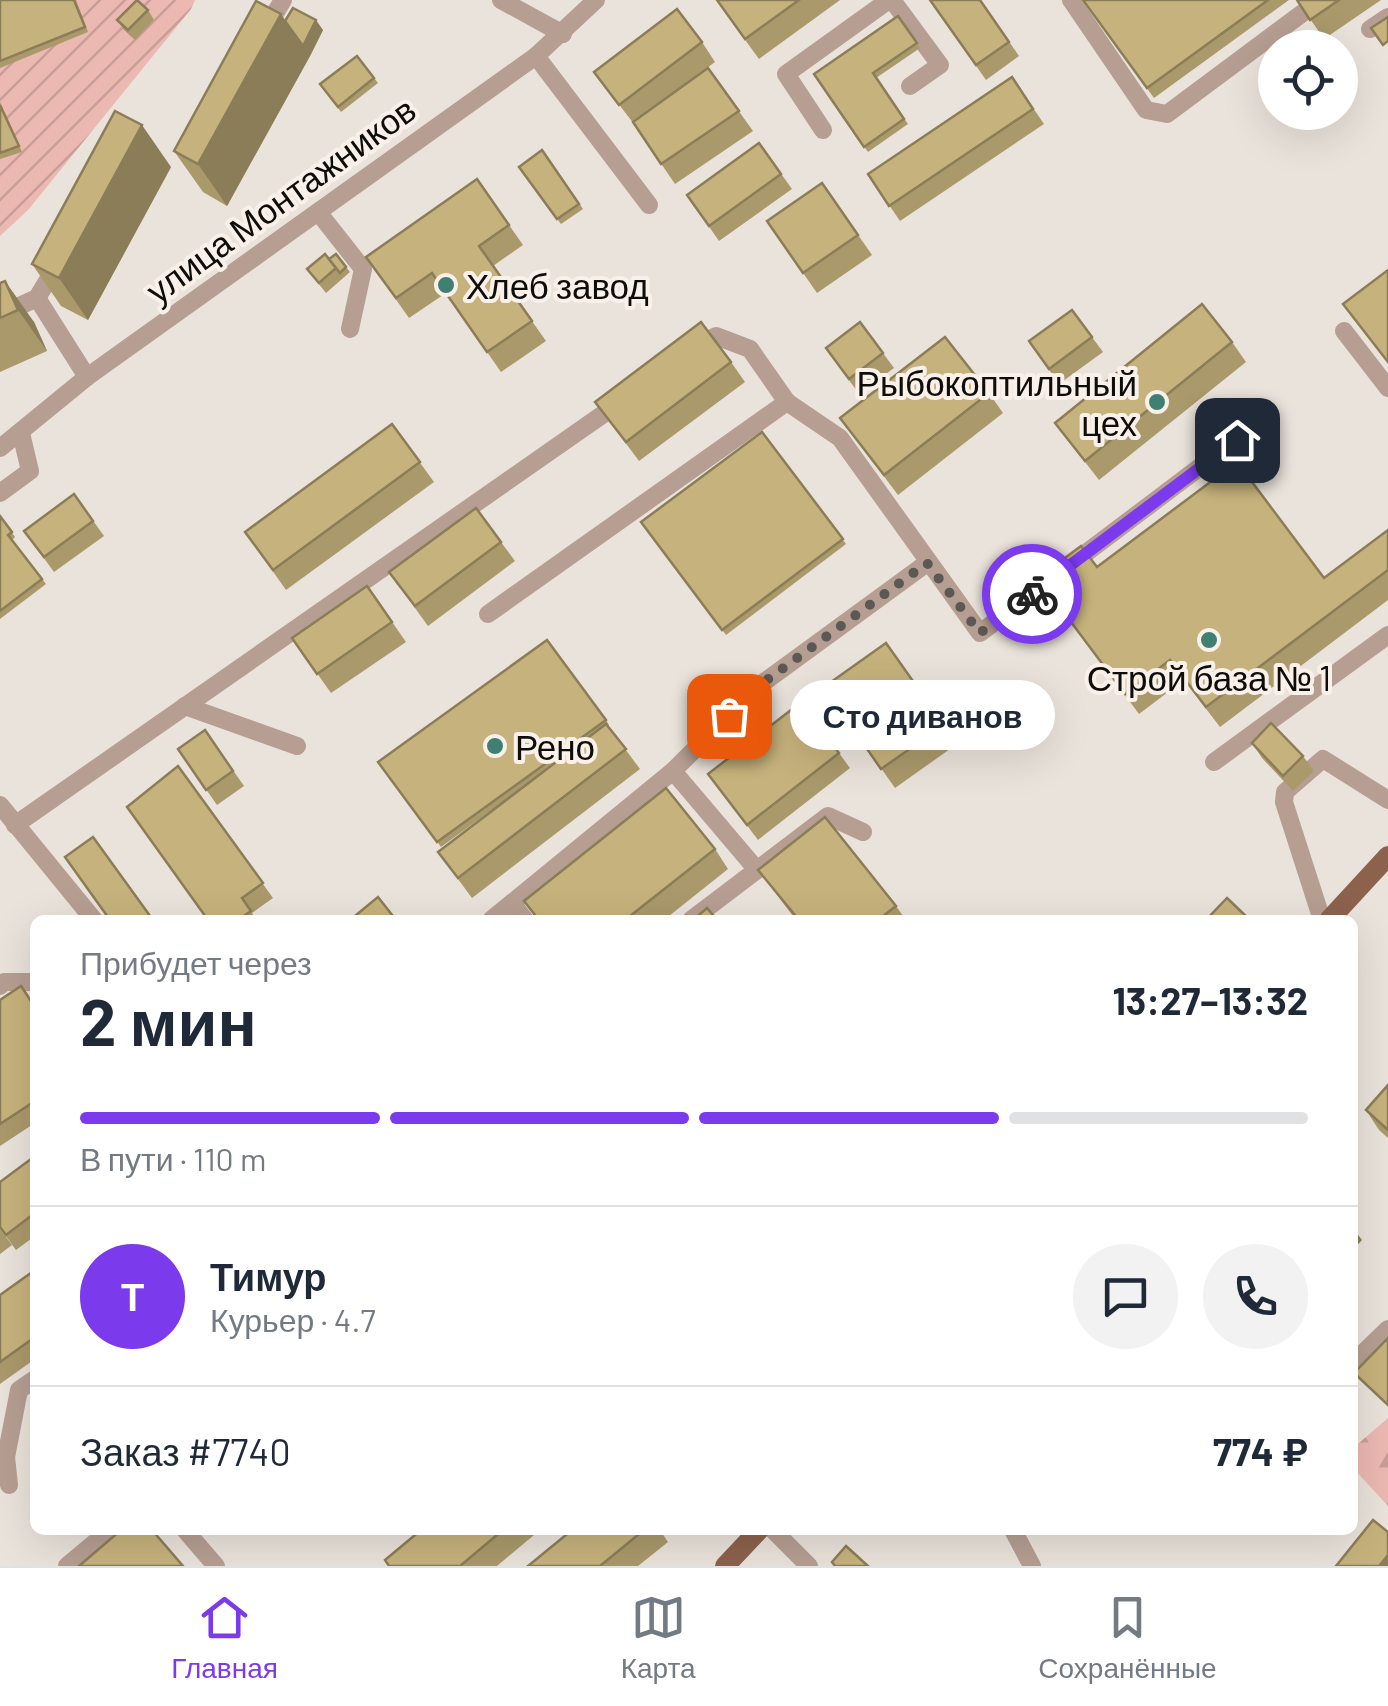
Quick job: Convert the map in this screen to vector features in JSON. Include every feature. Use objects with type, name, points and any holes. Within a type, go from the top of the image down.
[{"type":"main road","points":[[1331,915],[1388,856]]},
{"type":"main road","points":[[725,1566],[754,1535]]},
{"type":"street","points":[[256,47],[283,0]]},
{"type":"street","points":[[502,0],[563,34]]},
{"type":"street","name":"улица Монтажников","points":[[0,448],[87,377],[536,56],[596,0]]},
{"type":"street","points":[[823,130],[786,74],[890,0],[940,66],[910,86]]},
{"type":"street","points":[[1071,0],[1146,110],[1166,114],[1320,0]]},
{"type":"street","points":[[1370,29],[1388,17]]},
{"type":"street","points":[[536,56],[649,205]]},
{"type":"street","points":[[318,212],[363,270],[350,329]]},
{"type":"street","points":[[0,315],[37,298],[66,249]]},
{"type":"street","points":[[37,298],[87,377]]},
{"type":"street","points":[[1344,330],[1388,388]]},
{"type":"street","points":[[684,358],[716,336],[750,349],[787,402],[840,438],[980,633],[1237,440]]},
{"type":"street","points":[[15,825],[636,392]]},
{"type":"street","points":[[488,614],[787,402]]},
{"type":"street","points":[[0,492],[30,471],[20,433]]},
{"type":"street","points":[[497,915],[674,772],[756,688],[927,563]]},
{"type":"street","points":[[1214,762],[1388,635]]},
{"type":"street","points":[[185,706],[297,746]]},
{"type":"street","points":[[1324,915],[1284,802],[1285,792],[1322,759],[1388,800]]},
{"type":"street","points":[[674,772],[757,870]]},
{"type":"street","points":[[0,805],[90,915]]},
{"type":"street","points":[[698,915],[828,816],[862,832]]},
{"type":"street","points":[[512,903],[520,915]]},
{"type":"street","points":[[0,986],[4,982],[30,982]]},
{"type":"street","points":[[1358,1358],[1388,1329]]},
{"type":"street","points":[[8,1486],[6,1456],[19,1390],[30,1382]]},
{"type":"street","points":[[68,1566],[104,1535]]},
{"type":"street","points":[[190,1535],[216,1566]]},
{"type":"street","points":[[778,1535],[810,1566]]},
{"type":"street","points":[[1016,1535],[1032,1566]]},
{"type":"green space","points":[[0,0],[195,0],[28,210],[0,236]]},
{"type":"green space","points":[[1388,1418],[1388,1506],[1358,1473],[1358,1444]]},
{"type":"building","points":[[0,0],[74,0],[85,27],[0,61]]},
{"type":"building","points":[[137,0],[148,10],[128,30],[117,20]]},
{"type":"building","points":[[717,0],[799,0],[745,39]]},
{"type":"building","points":[[930,0],[980,0],[1009,42],[976,65]]},
{"type":"building","points":[[1083,0],[1268,0],[1147,88]]},
{"type":"building","points":[[1297,0],[1339,0],[1310,20]]},
{"type":"building","points":[[256,1],[281,14],[198,164],[174,151]]},
{"type":"building","points":[[293,8],[316,20],[303,46],[285,21]]},
{"type":"building","points":[[677,9],[702,42],[619,105],[594,72]]},
{"type":"building","points":[[898,16],[917,43],[873,73],[904,119],[864,147],[814,74]]},
{"type":"building","points":[[1388,17],[1388,41],[1383,45],[1371,28]]},
{"type":"building","points":[[357,56],[374,78],[338,107],[320,84]]},
{"type":"building","points":[[708,68],[739,111],[661,164],[633,122]]},
{"type":"building","points":[[1012,77],[1033,109],[889,206],[868,174]]},
{"type":"building","points":[[0,105],[19,146],[0,153]]},
{"type":"building","points":[[115,111],[142,125],[59,278],[32,264]]},
{"type":"building","points":[[759,143],[781,174],[709,226],[687,195]]},
{"type":"building","points":[[542,150],[579,204],[557,219],[519,167]]},
{"type":"building","name":"Хлеб завод","points":[[477,179],[509,225],[479,246],[532,321],[487,352],[432,273],[396,298],[366,257]]},
{"type":"building","points":[[822,183],[858,235],[803,273],[767,221]]},
{"type":"building","points":[[325,254],[336,268],[319,283],[307,269]]},
{"type":"building","points":[[336,254],[346,267],[340,273],[329,259]]},
{"type":"building","points":[[1388,270],[1388,362],[1343,304]]},
{"type":"building","points":[[5,281],[18,310],[0,318],[0,283]]},
{"type":"building","points":[[1202,304],[1232,342],[1085,461],[1055,423]]},
{"type":"building","points":[[1072,310],[1092,337],[1049,369],[1029,341]]},
{"type":"building","points":[[701,322],[731,362],[626,442],[595,402]]},
{"type":"building","points":[[860,322],[883,353],[849,379],[826,348]]},
{"type":"building","points":[[945,337],[989,393],[884,475],[840,418]]},
{"type":"building","points":[[392,424],[420,462],[273,570],[245,532]]},
{"type":"building","points":[[762,432],[843,539],[722,630],[641,522]]},
{"type":"building","name":"Строй база № 1","points":[[1237,462],[1324,578],[1388,530],[1388,570],[1206,707],[1170,660],[1125,694],[1038,578],[1081,546],[1097,567]]},
{"type":"building","points":[[74,494],[93,521],[44,557],[24,531]]},
{"type":"building","points":[[476,508],[501,542],[415,606],[389,572]]},
{"type":"building","points":[[0,516],[12,532],[8,535],[42,579],[0,611]]},
{"type":"building","points":[[367,586],[392,622],[317,674],[292,638]]},
{"type":"building","name":"Рено","points":[[547,640],[606,720],[437,842],[378,762]]},
{"type":"building","points":[[886,643],[944,725],[881,769],[824,687]]},
{"type":"building","points":[[800,703],[839,753],[747,825],[708,774]]},
{"type":"building","points":[[1271,723],[1303,756],[1283,776],[1252,743]]},
{"type":"building","points":[[606,724],[626,749],[458,878],[438,852]]},
{"type":"building","points":[[205,730],[233,771],[206,790],[178,749]]},
{"type":"building","points":[[178,766],[263,883],[242,898],[251,911],[245,915],[204,915],[127,807]]},
{"type":"building","points":[[666,788],[715,849],[631,915],[535,915],[524,901]]},
{"type":"building","points":[[825,817],[896,906],[884,915],[795,915],[758,870]]},
{"type":"building","points":[[93,837],[149,915],[106,915],[65,857]]},
{"type":"building","points":[[378,897],[392,915],[356,915]]},
{"type":"building","points":[[1227,898],[1245,915],[1211,915]]},
{"type":"building","points":[[21,986],[30,1000],[30,1104],[0,1124],[0,1000]]},
{"type":"building","points":[[1388,1085],[1388,1130],[1366,1110]]},
{"type":"building","points":[[30,1160],[30,1217],[6,1235],[0,1227],[0,1182]]},
{"type":"building","points":[[30,1274],[30,1341],[0,1362],[0,1295]]},
{"type":"building","points":[[1388,1338],[1388,1405],[1358,1377],[1358,1369]]},
{"type":"building","points":[[1373,1520],[1388,1532],[1388,1555],[1379,1566],[1336,1566]]},
{"type":"building","points":[[115,1535],[156,1535],[183,1566],[79,1566]]},
{"type":"building","points":[[415,1535],[497,1535],[460,1566],[389,1566],[385,1560]]},
{"type":"building","points":[[566,1535],[638,1535],[600,1566],[528,1566]]},
{"type":"building","points":[[846,1546],[868,1566],[835,1566],[832,1562]]},
{"type":"way so far","points":[[729,716],[756,688],[927,563],[980,633],[1032,594]]},
{"type":"place","name":"Хлеб завод","points":[[446,285]]},
{"type":"place","name":"Рыбокоптильный цех","points":[[1157,402]]},
{"type":"place","name":"Строй база № 1","points":[[1209,640]]},
{"type":"place","name":"Сто диванов","points":[[729,716]]},
{"type":"place","name":"Рено","points":[[495,746]]},
{"type":"route","points":[[1032,594],[1237,440]]}]
